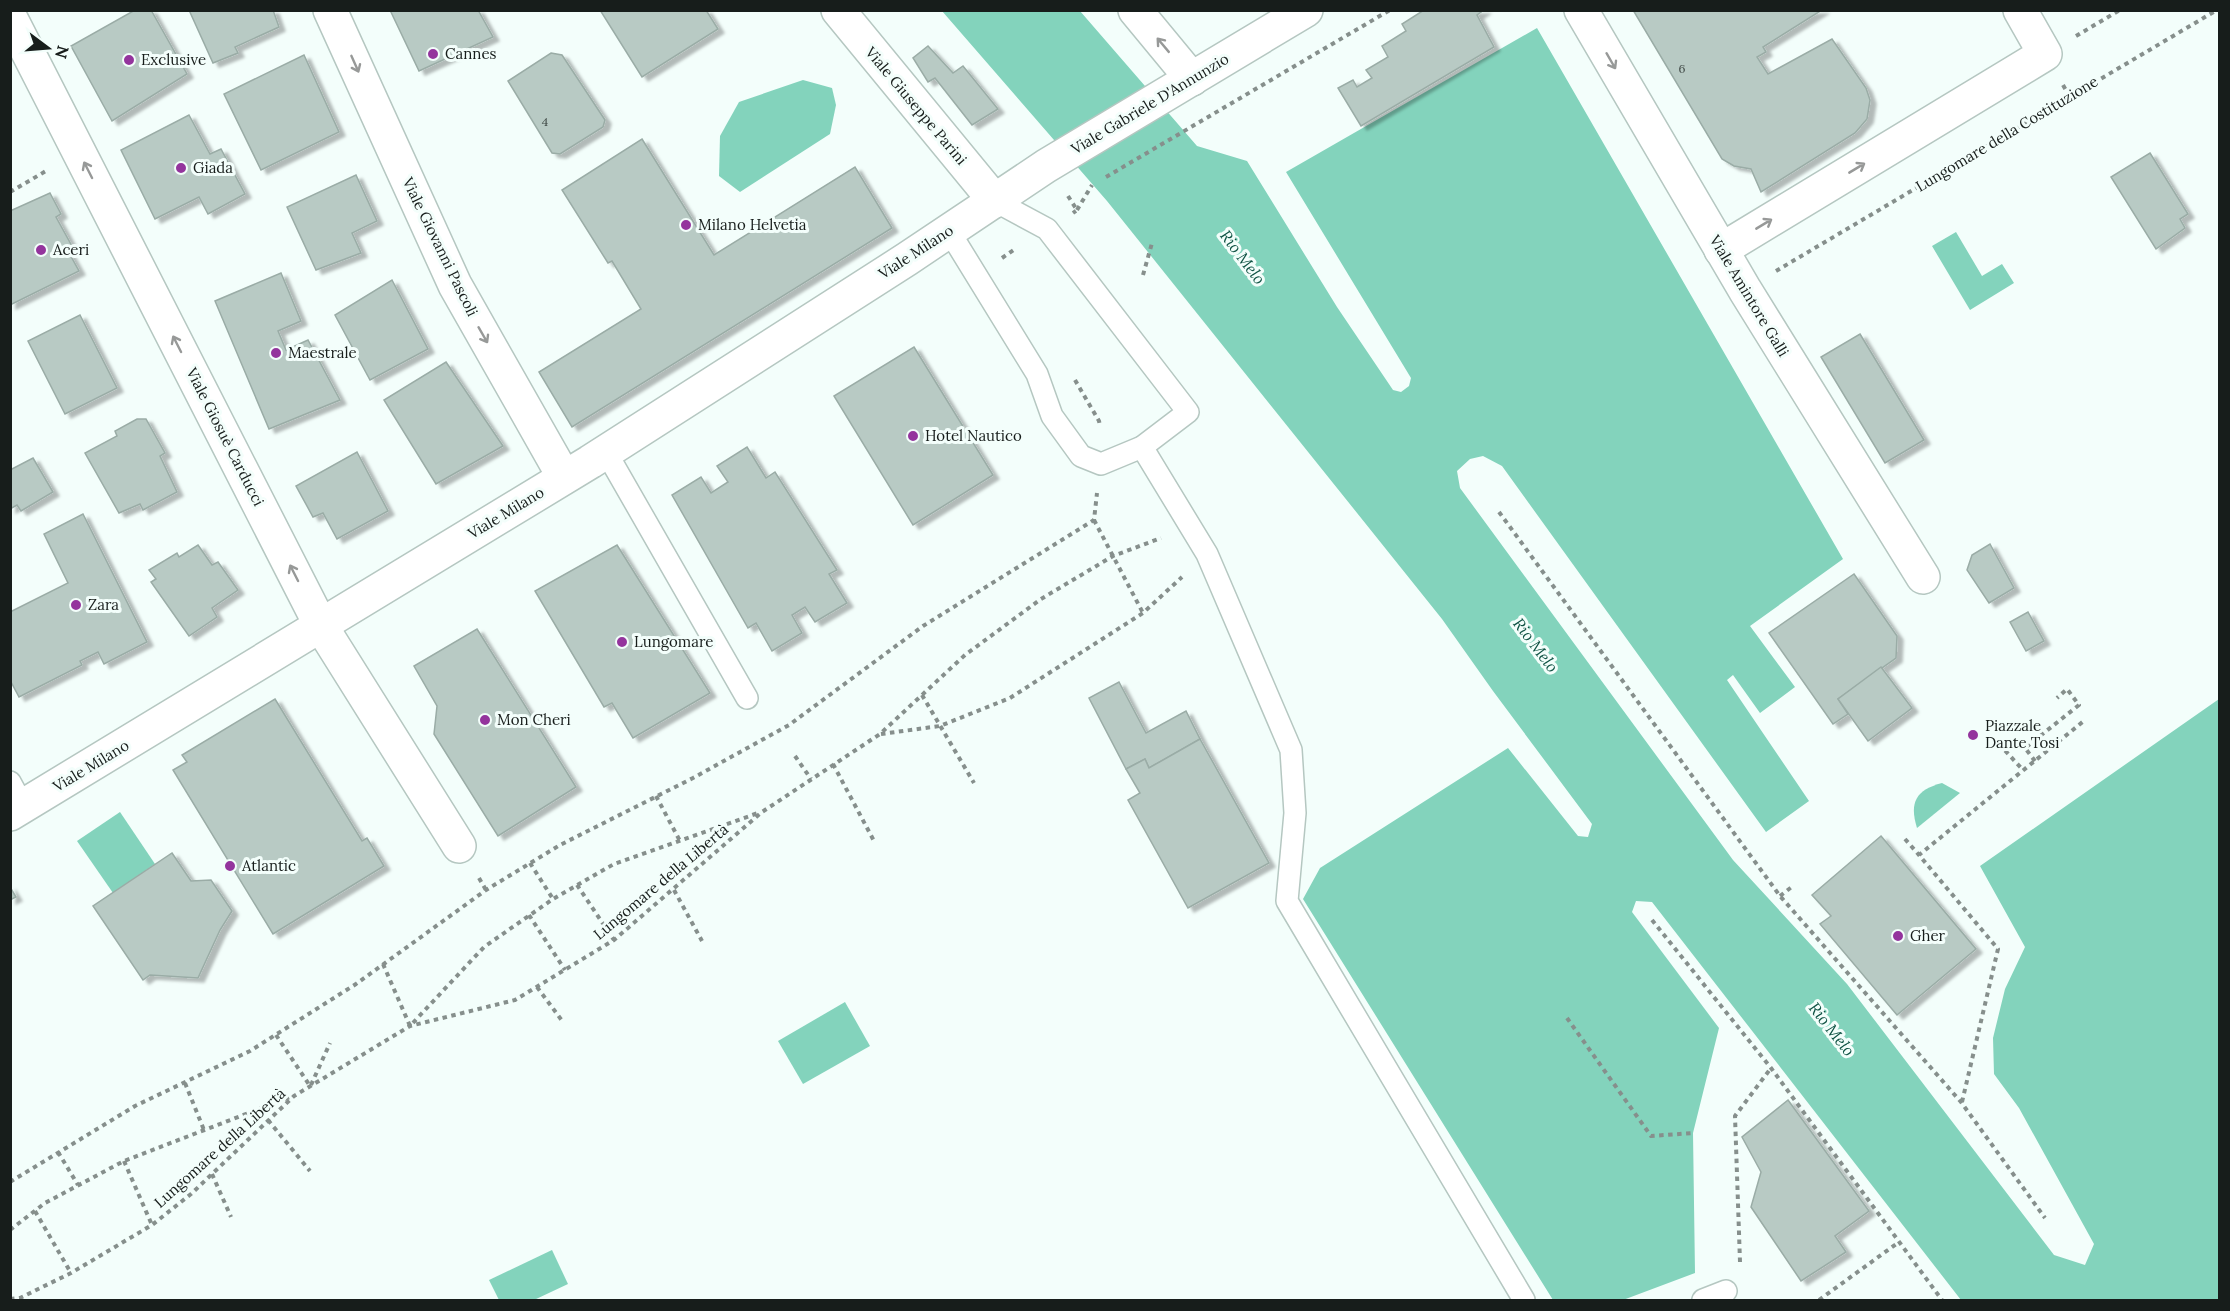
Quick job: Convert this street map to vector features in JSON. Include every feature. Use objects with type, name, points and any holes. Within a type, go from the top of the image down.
[{"type":"street","name":"Viale Giovanni Pascoli","points":[[330,10],[455,285],[564,477]]},
{"type":"street","name":"Viale Giuseppe Parini","points":[[838,10],[995,201]]},
{"type":"street","points":[[1135,10],[1192,79]]},
{"type":"street","name":"Viale Gabriele D'Annunzio","points":[[995,201],[1053,162],[1306,10]]},
{"type":"street","name":"Viale Amintore Galli","points":[[1581,10],[1721,250],[1923,577]]},
{"type":"street","points":[[1721,250],[2045,54],[2020,10]]},
{"type":"street","name":"Viale Giosuè Carducci","points":[[10,17],[321,626],[459,846]]},
{"type":"street","name":"Viale Milano","points":[[15,801],[321,626],[606,452],[995,201]]},
{"type":"lane","points":[[949,231],[1037,374],[1052,416],[1080,456],[1101,464],[1142,447],[1188,412],[1047,229],[995,201]]},
{"type":"lane","points":[[1142,447],[1207,554],[1291,750],[1295,813],[1287,901],[1524,1300]]},
{"type":"lane","points":[[606,452],[747,698]]},
{"type":"lane","points":[[1703,1300],[1726,1292]]},
{"type":"path","points":[[1008,267],[1002,257],[1077,210],[1090,186],[1390,10]]},
{"type":"path","name":"Lungomare della Costituzione","points":[[1798,258],[2217,10]]},
{"type":"path","points":[[1053,162],[1077,210]]},
{"type":"path","points":[[1143,275],[1152,243]]},
{"type":"path","points":[[1069,370],[1100,421],[1101,464],[1094,519],[1143,613]]},
{"type":"path","points":[[1499,513],[1780,896],[1961,1102],[2045,1218]]},
{"type":"path","points":[[10,1182],[135,1107],[250,1051],[383,964],[486,890],[560,845],[789,725],[923,626],[1094,519]]},
{"type":"path","name":"Lungomare della Libertà","points":[[10,1299],[20,1298],[71,1273],[152,1225],[212,1174],[294,1096],[410,1026],[515,1000],[614,940],[762,812],[880,734],[965,655],[1041,599],[1113,556],[1190,526]]},
{"type":"path","points":[[880,734],[940,726],[1011,698],[1143,613],[1207,554]]},
{"type":"path","points":[[2035,761],[2025,748],[2079,705],[2067,689],[2056,698]]},
{"type":"path","points":[[922,695],[974,783]]},
{"type":"path","points":[[1919,855],[2085,720]]},
{"type":"path","points":[[2000,744],[2022,770]]},
{"type":"path","points":[[795,756],[811,779]]},
{"type":"path","points":[[833,764],[874,841]]},
{"type":"path","points":[[656,796],[680,841]]},
{"type":"path","points":[[383,964],[410,1026],[484,947],[553,899],[614,864],[762,812]]},
{"type":"path","points":[[1905,839],[1998,950],[1961,1102]]},
{"type":"path","points":[[530,863],[553,899]]},
{"type":"path","points":[[577,885],[614,940]]},
{"type":"path","points":[[1780,896],[1792,886]]},
{"type":"path","points":[[674,890],[702,941]]},
{"type":"path","points":[[529,915],[565,970]]},
{"type":"path","points":[[1652,920],[1771,1068],[1942,1300]]},
{"type":"path","points":[[537,987],[563,1022]]},
{"type":"path","points":[[1566,1018],[1652,1136],[1693,1133]]},
{"type":"path","points":[[276,1035],[310,1086]]},
{"type":"path","points":[[310,1086],[330,1043]]},
{"type":"path","points":[[1726,1292],[1740,1264],[1735,1116],[1771,1068]]},
{"type":"path","points":[[185,1083],[204,1130]]},
{"type":"path","points":[[10,1230],[35,1211],[124,1161],[294,1096]]},
{"type":"path","points":[[268,1120],[310,1171]]},
{"type":"path","points":[[58,1152],[78,1185]]},
{"type":"path","points":[[124,1161],[152,1225]]},
{"type":"path","points":[[212,1174],[231,1217]]},
{"type":"path","points":[[35,1211],[71,1273]]},
{"type":"path","points":[[1819,1300],[1899,1242]]},
{"type":"water","name":"Rio Melo","points":[[942,11],[1080,11],[1197,146],[1247,161],[1337,307],[1393,390],[1401,392],[1409,386],[1411,378],[1286,172],[1537,28],[1843,559],[1750,626],[1795,687],[1760,713],[1733,675],[1727,680],[1809,801],[1766,832],[1502,466],[1483,456],[1470,459],[1457,471],[1460,488],[1733,860],[1847,984],[2054,1255],[2085,1265],[2094,1244],[2019,1108],[1994,1074],[1993,1038],[2005,989],[2025,947],[1980,866],[2219,699],[2219,1300],[1961,1300],[1652,902],[1636,901],[1632,912],[1719,1028],[1693,1133],[1695,1273],[1623,1300],[1553,1300],[1303,899],[1320,868],[1508,748],[1578,836],[1588,837],[1592,824],[1442,619],[1107,201]]},
{"type":"water","points":[[803,80],[832,88],[836,105],[830,134],[740,192],[719,176],[720,136],[739,102]]},
{"type":"water","points":[[1956,232],[1982,276],[2002,264],[2014,283],[1970,310],[1932,246]]},
{"type":"water","points":[[1942,783],[1960,793],[1917,828],[1914,811],[1917,798],[1926,789]]},
{"type":"water","points":[[120,812],[155,864],[113,893],[77,841]]},
{"type":"water","points":[[845,1002],[870,1046],[803,1084],[778,1041]]},
{"type":"water","points":[[552,1250],[568,1284],[534,1300],[499,1300],[489,1280]]},
{"type":"building","name":"Exclusive","points":[[135,10],[151,10],[187,74],[112,121],[71,46]]},
{"type":"building","points":[[189,10],[273,10],[279,27],[235,47],[238,53],[213,63]]},
{"type":"building","name":"Cannes","points":[[390,10],[478,10],[493,37],[419,71]]},
{"type":"building","points":[[600,10],[706,10],[718,29],[642,77]]},
{"type":"building","points":[[1424,10],[1484,10],[1477,15],[1494,47],[1361,126],[1338,88],[1353,80],[1357,87],[1372,78],[1366,70],[1388,57],[1382,46],[1406,31],[1402,24]]},
{"type":"building","points":[[1633,10],[1822,10],[1763,47],[1766,52],[1757,57],[1768,74],[1832,39],[1866,88],[1870,100],[1867,119],[1855,133],[1761,192],[1751,169],[1734,166],[1722,159]]},
{"type":"building","points":[[928,46],[953,73],[963,66],[998,109],[972,125],[935,78],[928,82],[913,58]]},
{"type":"building","points":[[551,53],[562,55],[605,120],[603,127],[560,154],[552,153],[508,81]]},
{"type":"building","points":[[304,55],[339,132],[261,170],[224,94]]},
{"type":"building","name":"Giada","points":[[189,115],[210,154],[221,149],[245,194],[208,214],[199,197],[155,219],[121,150]]},
{"type":"building","points":[[642,139],[714,255],[855,167],[892,228],[572,427],[539,372],[641,309],[612,261],[608,263],[562,190]]},
{"type":"building","points":[[2150,153],[2188,214],[2180,219],[2185,228],[2156,249],[2111,177]]},
{"type":"building","points":[[356,175],[377,221],[352,233],[361,253],[316,270],[287,207]]},
{"type":"building","name":"Aceri","points":[[50,193],[61,214],[56,217],[73,248],[68,251],[79,271],[10,305],[10,211]]},
{"type":"building","name":"Maestrale","points":[[281,273],[301,321],[278,331],[286,350],[308,340],[340,400],[269,429],[215,301]]},
{"type":"building","points":[[392,280],[428,349],[370,380],[335,315]]},
{"type":"building","points":[[80,315],[117,388],[65,414],[28,341]]},
{"type":"building","points":[[1860,334],[1924,440],[1885,463],[1821,357]]},
{"type":"building","name":"Hotel Nautico","points":[[914,347],[993,475],[913,525],[834,396]]},
{"type":"building","points":[[446,362],[503,446],[436,484],[384,400]]},
{"type":"building","points":[[137,419],[146,419],[165,453],[160,456],[177,492],[143,510],[140,504],[119,513],[85,453],[117,436],[115,431]]},
{"type":"building","points":[[747,447],[766,478],[775,472],[837,570],[829,574],[847,603],[815,622],[805,607],[792,615],[802,633],[772,651],[756,623],[748,628],[672,495],[701,477],[711,493],[728,482],[717,466]]},
{"type":"building","points":[[357,452],[388,511],[337,539],[323,513],[313,517],[296,486]]},
{"type":"building","points":[[33,458],[53,492],[21,511],[17,505],[10,509],[10,470]]},
{"type":"building","name":"Zara","points":[[83,514],[147,642],[104,664],[98,652],[80,661],[82,665],[19,697],[10,680],[10,612],[68,583],[44,534]]},
{"type":"building","points":[[1990,544],[2014,588],[1989,603],[1967,570],[1972,555]]},
{"type":"building","points":[[198,545],[212,565],[218,562],[238,590],[212,608],[217,617],[189,636],[151,582],[156,579],[149,570],[177,553],[179,557]]},
{"type":"building","name":"Lungomare","points":[[617,545],[710,693],[633,738],[612,703],[604,707],[535,591]]},
{"type":"building","points":[[1854,574],[1897,636],[1896,658],[1838,699],[1848,714],[1833,724],[1769,633]]},
{"type":"building","points":[[2028,612],[2044,641],[2026,651],[2010,622]]},
{"type":"building","name":"Mon Cheri","points":[[477,629],[576,787],[498,836],[434,734],[437,706],[414,666]]},
{"type":"building","points":[[1881,667],[1912,708],[1868,741],[1838,699]]},
{"type":"building","points":[[1119,682],[1146,733],[1186,711],[1200,739],[1149,768],[1145,759],[1126,769],[1089,698]]},
{"type":"building","points":[[275,699],[362,841],[367,838],[384,866],[273,934],[173,770],[187,762],[182,755]]},
{"type":"building","points":[[1200,739],[1269,863],[1188,908],[1128,800],[1140,793],[1126,769],[1145,759],[1149,768]]},
{"type":"building","name":"Gher","points":[[1881,836],[1976,949],[1897,1015],[1820,924],[1831,916],[1812,895]]},
{"type":"building","points":[[172,853],[191,881],[211,880],[232,911],[220,930],[198,978],[150,975],[143,980],[93,906]]},
{"type":"building","points":[[10,887],[16,897],[10,900]]},
{"type":"building","points":[[1788,1100],[1869,1211],[1835,1236],[1846,1252],[1801,1281],[1751,1207],[1761,1172],[1742,1137]]},
{"type":"place","name":"Cannes","points":[[433,54]]},
{"type":"place","name":"Exclusive","points":[[129,60]]},
{"type":"place","name":"Giada","points":[[181,168]]},
{"type":"place","name":"Milano Helvetia","points":[[686,225]]},
{"type":"place","name":"Aceri","points":[[41,250]]},
{"type":"place","name":"Maestrale","points":[[276,353]]},
{"type":"place","name":"Hotel Nautico","points":[[913,436]]},
{"type":"place","name":"Zara","points":[[76,605]]},
{"type":"place","name":"Lungomare","points":[[622,642]]},
{"type":"place","name":"Mon Cheri","points":[[485,720]]},
{"type":"place","name":"Piazzale Dante Tosi","points":[[1973,735]]},
{"type":"place","name":"Atlantic","points":[[230,866]]},
{"type":"place","name":"Gher","points":[[1898,936]]}]
